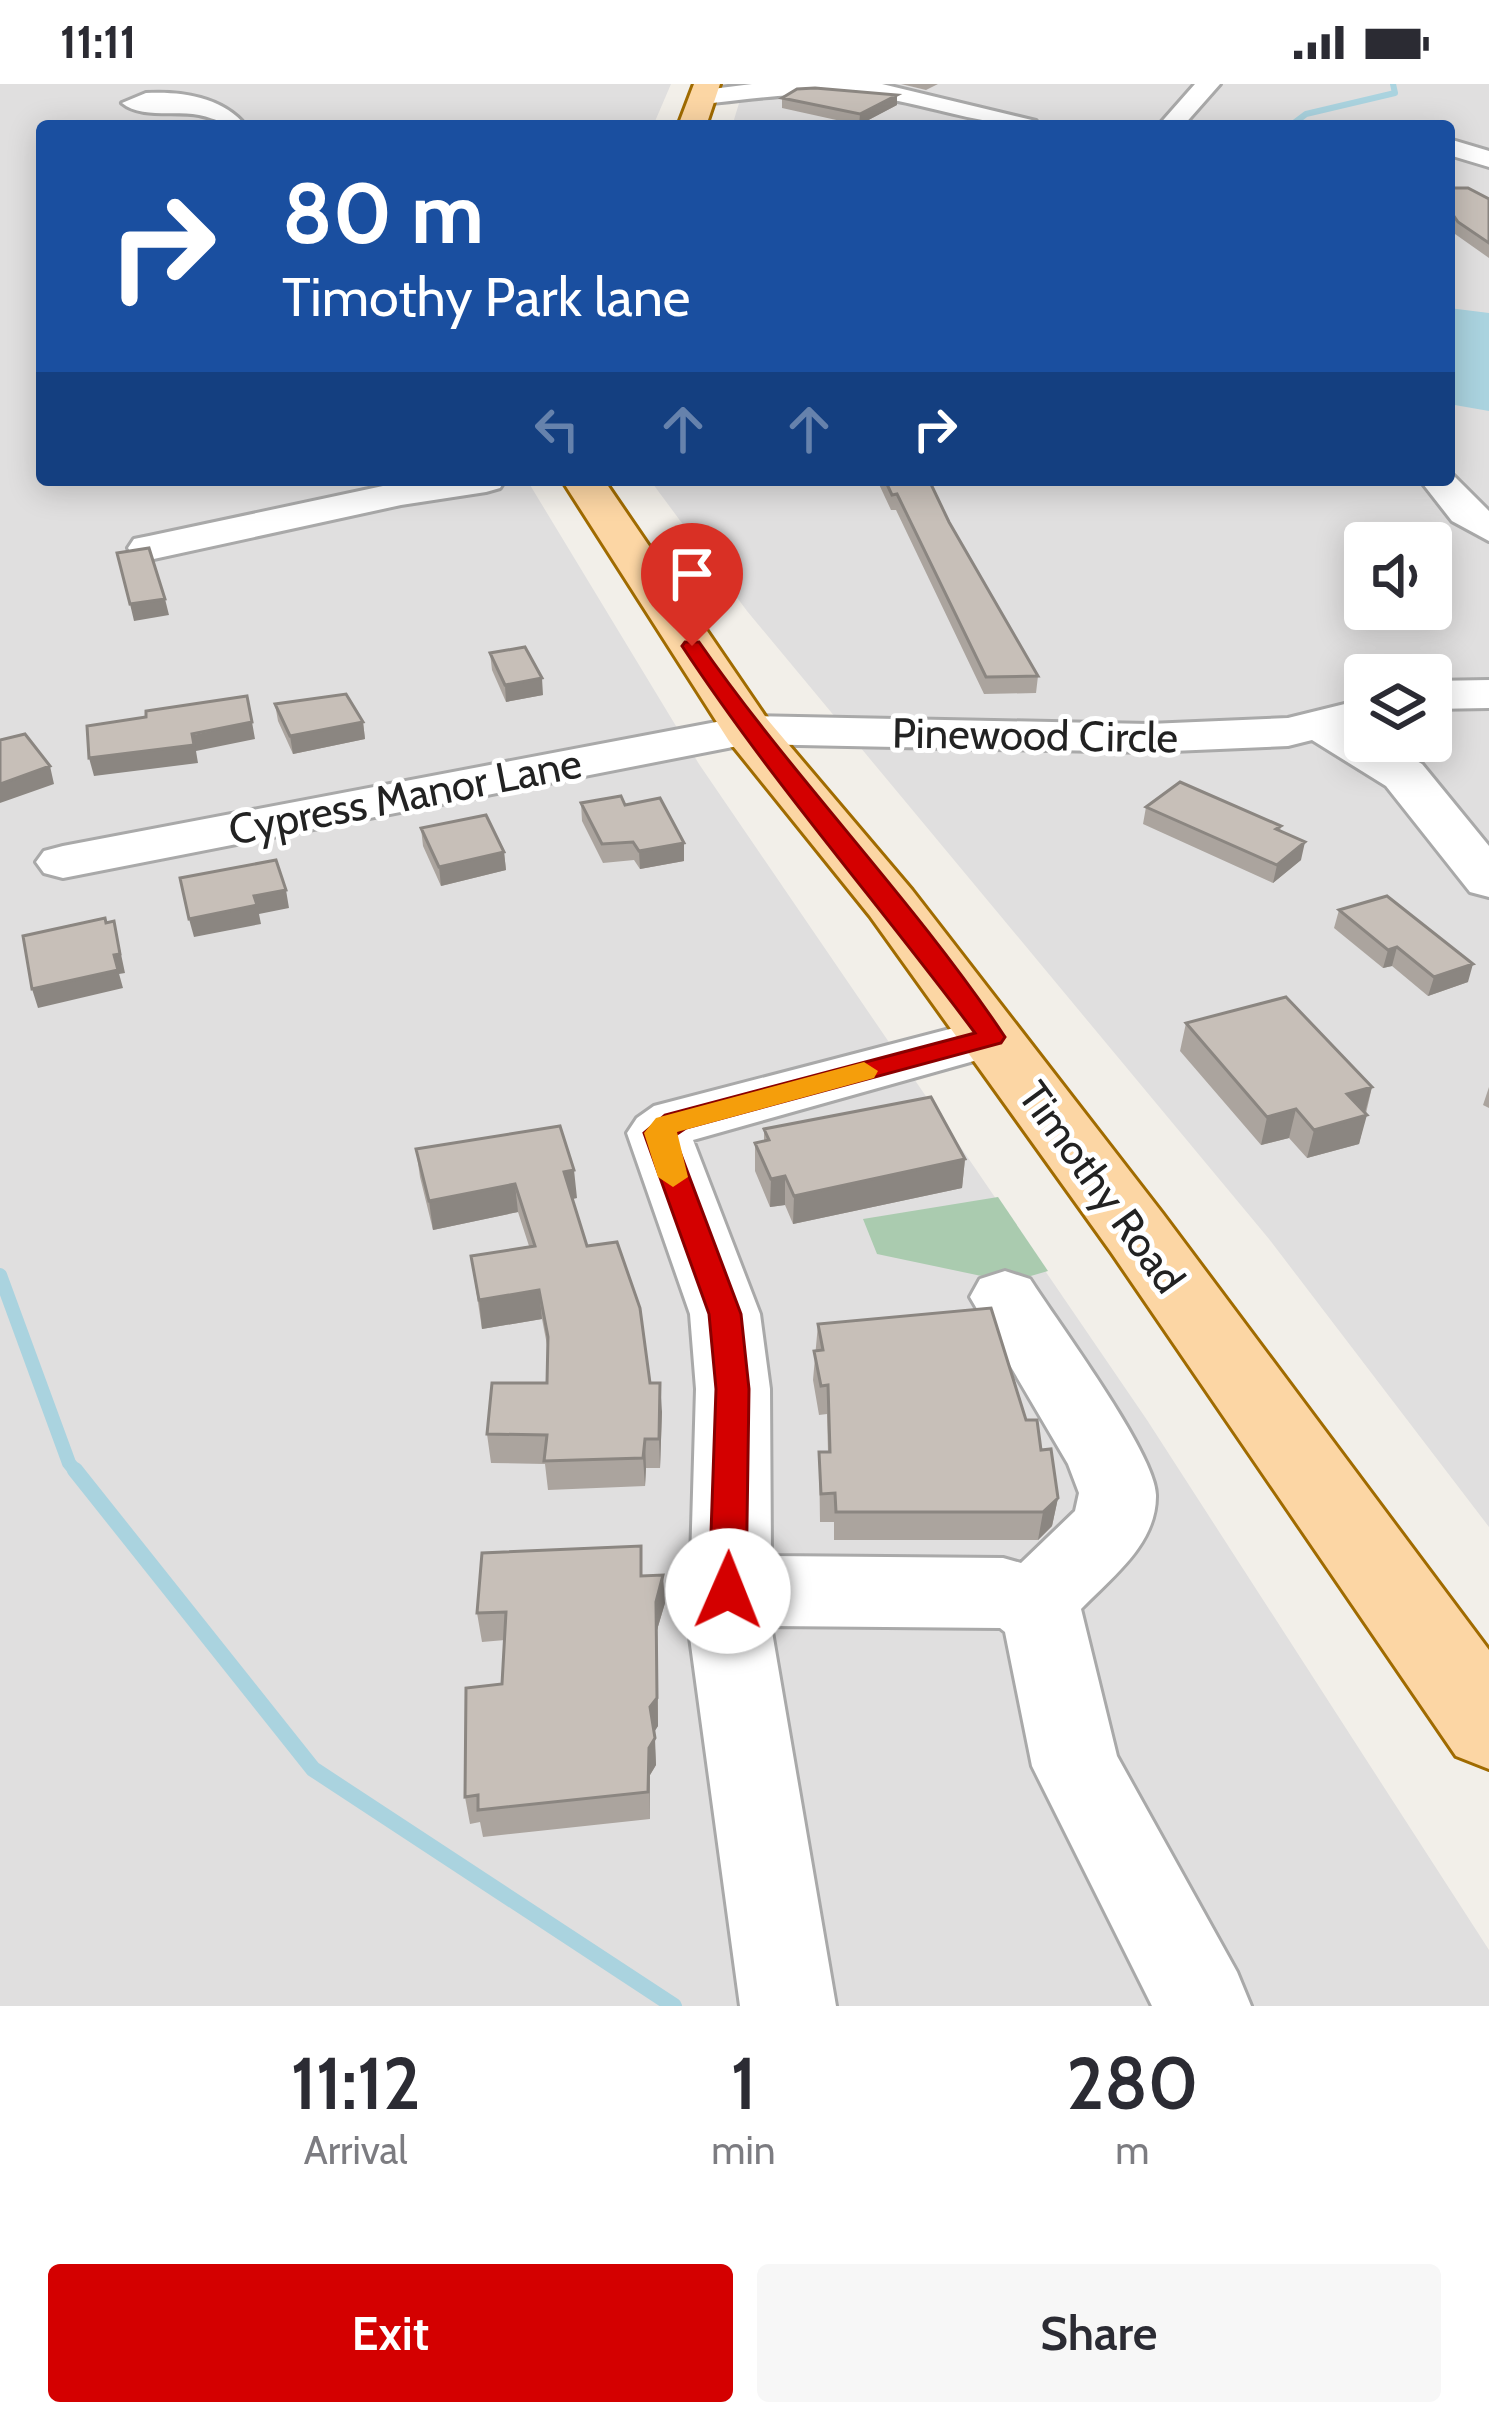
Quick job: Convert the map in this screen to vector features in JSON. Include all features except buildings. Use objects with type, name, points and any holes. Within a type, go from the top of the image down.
[{"type":"main road","points":[[694,120],[705,90]]},
{"type":"main road","name":"Timothy Road","points":[[586,486],[748,730],[868,874],[992,1037],[1489,1725]]},
{"type":"street","points":[[705,90],[786,85],[897,94],[1003,120]]},
{"type":"street","points":[[1175,120],[1207,85]]},
{"type":"street","points":[[203,108],[224,120]]},
{"type":"street","points":[[1455,145],[1489,136]]},
{"type":"street","points":[[1455,149],[1489,159]]},
{"type":"street","points":[[149,548],[244,532],[447,486]]},
{"type":"street","points":[[1444,486],[1466,514],[1489,529]]},
{"type":"street","points":[[1452,695],[1489,694]]},
{"type":"street","name":"Pinewood Circle","points":[[748,730],[1149,738],[1240,736],[1344,720]]},
{"type":"street","name":"Cypress Manor Lane","points":[[63,862],[748,730]]},
{"type":"street","name":"Pinewood Circle","points":[[1390,762],[1489,881]]},
{"type":"street","points":[[788,2006],[737,1691],[728,1591],[733,1389],[725,1314],[659,1133],[676,1121],[992,1037]]},
{"type":"street","points":[[1005,1298],[1103,1456],[1118,1493],[1111,1527],[1033,1604]]},
{"type":"street","points":[[728,1591],[991,1593],[1033,1604],[1048,1627],[1076,1766],[1203,2006]]},
{"type":"shaded area","points":[[0,84],[671,84],[656,120],[36,120],[36,486],[531,486],[699,764],[1147,1420],[1489,1950],[1489,2006],[0,2006]]},
{"type":"shaded area","points":[[745,84],[1489,84],[1489,1527],[1269,1239],[747,611],[654,486],[1455,486],[1455,120],[734,120]]},
{"type":"green space","points":[[998,1197],[1048,1271],[1010,1282],[877,1254],[863,1219]]},
{"type":"water","points":[[1455,309],[1489,313],[1489,411],[1455,405]]},
{"type":"waterway","points":[[1298,120],[1306,114],[1395,93],[1393,84]]},
{"type":"waterway","points":[[0,1275],[69,1463],[77,1473]]},
{"type":"waterway","points":[[75,1470],[313,1769],[674,2006]]},
{"type":"slow traffic","points":[[673,1177],[659,1133],[667,1125],[864,1071]]},
{"type":"route","points":[[692,646],[748,730],[868,874],[992,1037],[676,1121],[659,1133],[725,1314],[733,1389],[728,1591]]}]
